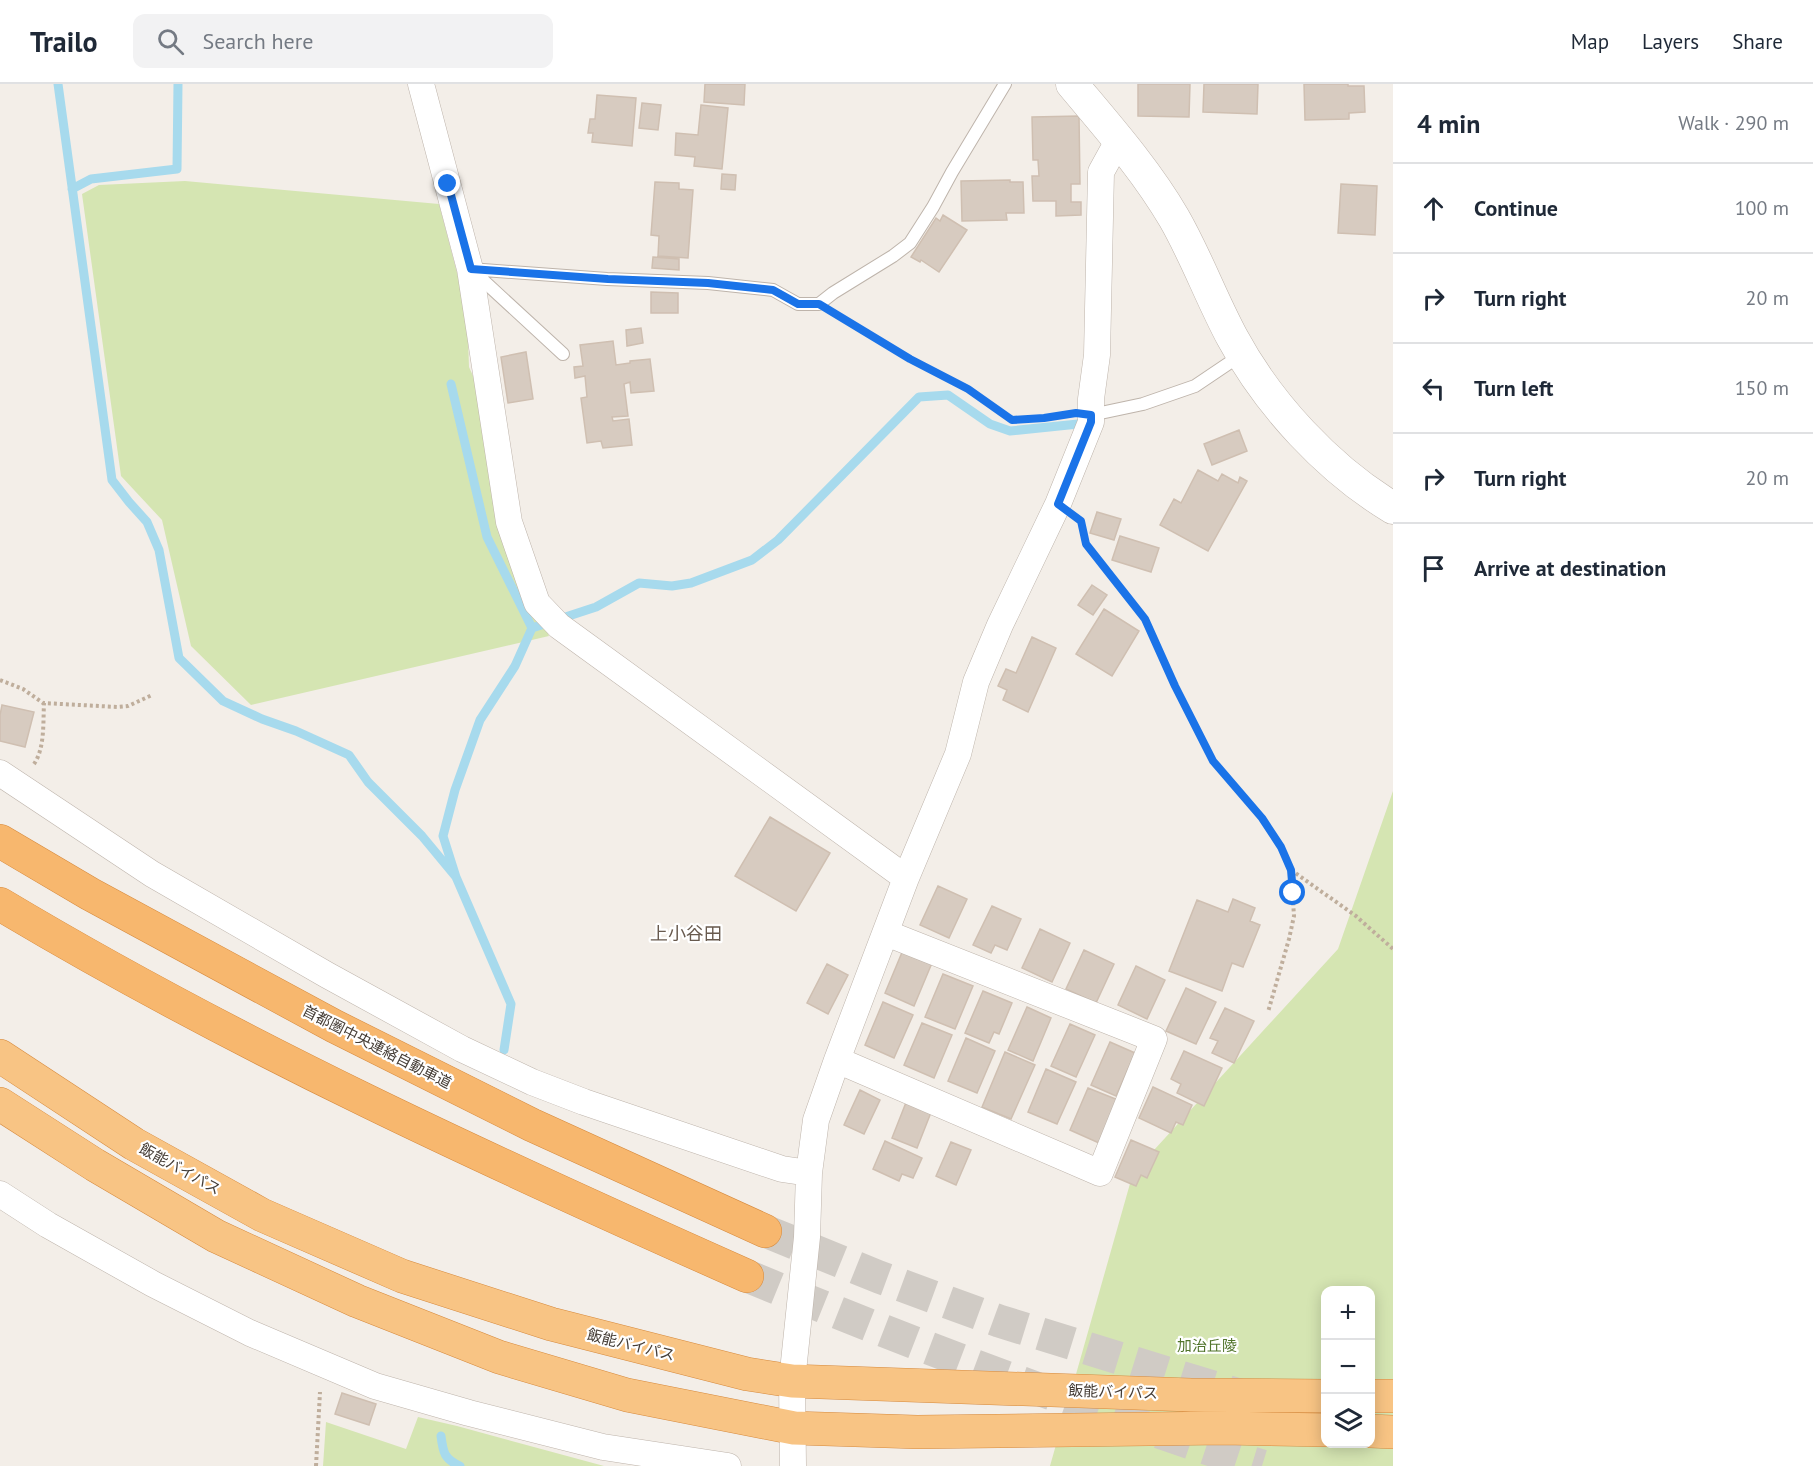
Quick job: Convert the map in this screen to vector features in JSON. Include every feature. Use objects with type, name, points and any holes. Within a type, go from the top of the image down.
[{"type":"highway","name":"首都圏中央連絡自動車道","points":[[0,841],[90,894],[334,1026],[532,1125],[765,1231]]},
{"type":"highway","points":[[0,904],[64,943],[308,1073],[514,1172],[747,1276]]},
{"type":"highway","name":"飯能バイパス","points":[[0,1056],[134,1143],[262,1215],[402,1276],[551,1324],[747,1374],[792,1381],[1191,1395],[1321,1396]]},
{"type":"highway","points":[[0,1104],[96,1166],[216,1236],[357,1301],[499,1357],[627,1395],[794,1428],[917,1432],[1224,1428],[1321,1430]]},
{"type":"highway","points":[[1375,1396],[1393,1396]]},
{"type":"highway","points":[[1375,1431],[1393,1431]]},
{"type":"street","points":[[421,84],[471,269],[509,522],[537,603],[559,626],[906,878]]},
{"type":"street","points":[[1072,84],[1149,179],[1174,219],[1250,368],[1303,435],[1346,474],[1393,508]]},
{"type":"street","points":[[793,1466],[792,1381],[807,1237],[809,1173],[816,1120],[906,878],[958,754],[976,682],[1000,625],[1058,504],[1091,422],[1091,399],[1097,355],[1101,172],[1118,141]]},
{"type":"street","points":[[9,779],[152,874],[327,975],[462,1049],[532,1082],[584,1102],[782,1169],[809,1173]]},
{"type":"street","points":[[837,1060],[1100,1173],[1154,1039],[886,933]]},
{"type":"street","points":[[0,1194],[48,1225],[153,1284],[250,1333],[375,1386],[465,1412],[603,1447],[728,1466]]},
{"type":"lane","points":[[471,269],[608,279],[708,283],[773,290],[798,304],[819,304],[910,243],[1005,84]]},
{"type":"lane","points":[[471,269],[563,354]]},
{"type":"lane","points":[[1091,415],[1143,404],[1195,386],[1242,354]]},
{"type":"path","points":[[819,304],[910,359],[968,389],[1012,420],[1076,413],[1091,415]]},
{"type":"path","points":[[1058,504],[1081,521],[1086,544],[1145,619],[1175,686],[1213,761],[1262,818],[1281,847],[1291,870],[1294,916],[1268,1012]]},
{"type":"path","points":[[0,680],[23,689],[44,704],[117,707],[129,706],[152,695]]},
{"type":"path","points":[[9,779],[37,759],[42,736],[44,704]]},
{"type":"path","points":[[1291,870],[1356,916],[1393,949]]},
{"type":"path","points":[[316,1466],[321,1364]]},
{"type":"green space","points":[[185,181],[439,204],[467,311],[469,367],[482,396],[498,531],[549,636],[251,705],[191,646],[162,520],[121,476],[82,194],[99,185]]},
{"type":"green space","name":"加治丘陵","points":[[1393,791],[1393,1466],[1050,1466],[1133,1173],[1338,949]]},
{"type":"green space","points":[[418,1417],[604,1466],[323,1466],[326,1422],[406,1449]]},
{"type":"building","points":[[705,84],[745,84],[744,105],[704,102]]},
{"type":"building","points":[[1138,84],[1190,84],[1189,117],[1138,116]]},
{"type":"building","points":[[1204,84],[1258,84],[1257,114],[1203,112]]},
{"type":"building","points":[[1304,84],[1364,86],[1365,112],[1349,113],[1349,119],[1305,120]]},
{"type":"building","points":[[597,95],[636,98],[632,146],[592,142],[593,133],[588,133],[590,119],[595,119]]},
{"type":"building","points":[[642,103],[661,105],[658,130],[639,128]]},
{"type":"building","points":[[701,105],[728,108],[722,169],[694,166],[695,157],[675,155],[676,133],[698,135]]},
{"type":"building","points":[[1079,116],[1080,184],[1071,184],[1071,202],[1081,202],[1081,215],[1056,216],[1056,201],[1033,201],[1032,176],[1039,176],[1038,160],[1033,160],[1032,117]]},
{"type":"building","points":[[722,174],[736,175],[735,190],[721,189]]},
{"type":"building","points":[[1010,180],[1010,182],[1023,182],[1024,213],[1006,213],[1007,220],[962,221],[961,181]]},
{"type":"building","points":[[655,182],[679,183],[679,189],[693,190],[688,258],[658,256],[659,236],[651,235]]},
{"type":"building","points":[[1341,184],[1377,186],[1375,235],[1338,233]]},
{"type":"building","points":[[943,215],[967,230],[939,272],[921,260],[920,262],[911,257],[936,218],[940,221]]},
{"type":"building","points":[[653,257],[679,259],[679,270],[652,268]]},
{"type":"building","points":[[651,292],[678,293],[678,313],[651,313]]},
{"type":"building","points":[[641,328],[643,343],[627,346],[626,330]]},
{"type":"building","points":[[613,341],[616,365],[650,359],[654,391],[631,393],[630,382],[624,384],[628,416],[612,417],[613,421],[629,419],[632,445],[603,448],[601,441],[587,443],[581,398],[587,397],[585,376],[575,378],[574,367],[583,366],[580,345]]},
{"type":"building","points":[[526,352],[533,399],[508,403],[501,357]]},
{"type":"building","points":[[1239,430],[1247,451],[1212,465],[1204,444]]},
{"type":"building","points":[[1198,470],[1218,481],[1222,474],[1238,483],[1240,477],[1247,481],[1208,551],[1160,525],[1174,499],[1181,503]]},
{"type":"building","points":[[1097,512],[1121,519],[1114,540],[1090,533]]},
{"type":"building","points":[[1120,536],[1159,548],[1151,572],[1112,560]]},
{"type":"building","points":[[1092,585],[1107,595],[1093,615],[1078,605]]},
{"type":"building","points":[[1104,609],[1139,631],[1112,676],[1076,654]]},
{"type":"building","points":[[1032,637],[1056,648],[1028,712],[1003,700],[1007,690],[998,686],[1006,669],[1016,673]]},
{"type":"building","points":[[2,705],[34,712],[25,747],[0,741]]},
{"type":"building","points":[[770,817],[830,853],[796,911],[735,876]]},
{"type":"building","points":[[938,886],[967,899],[949,938],[920,925]]},
{"type":"building","points":[[1233,899],[1255,908],[1250,921],[1260,925],[1243,967],[1232,963],[1222,991],[1169,971],[1197,900],[1228,912]]},
{"type":"building","points":[[992,906],[1021,919],[1007,950],[995,945],[991,953],[973,945]]},
{"type":"building","points":[[1040,929],[1070,943],[1052,982],[1022,968]]},
{"type":"building","points":[[903,950],[932,963],[914,1006],[885,993]]},
{"type":"building","points":[[1084,950],[1114,964],[1096,1003],[1066,989]]},
{"type":"building","points":[[827,964],[848,975],[828,1014],[807,1003]]},
{"type":"building","points":[[1136,966],[1165,980],[1147,1019],[1118,1005]]},
{"type":"building","points":[[943,974],[973,986],[955,1029],[925,1017]]},
{"type":"building","points":[[1186,988],[1216,1002],[1196,1044],[1166,1031]]},
{"type":"building","points":[[983,991],[1012,1003],[999,1034],[994,1032],[989,1043],[965,1033]]},
{"type":"building","points":[[883,1002],[913,1015],[894,1058],[865,1045]]},
{"type":"building","points":[[1027,1007],[1051,1018],[1033,1061],[1008,1050]]},
{"type":"building","points":[[1225,1008],[1254,1021],[1234,1063],[1212,1053],[1218,1041],[1210,1038]]},
{"type":"building","points":[[922,1023],[952,1035],[934,1078],[904,1065]]},
{"type":"building","points":[[1070,1024],[1095,1035],[1076,1077],[1051,1066]]},
{"type":"building","points":[[966,1038],[995,1051],[977,1093],[948,1081]]},
{"type":"building","points":[[1110,1042],[1135,1053],[1116,1096],[1091,1085]]},
{"type":"building","points":[[1184,1051],[1222,1068],[1204,1106],[1177,1093],[1181,1084],[1171,1079]]},
{"type":"building","points":[[1005,1052],[1035,1065],[1011,1119],[982,1107]]},
{"type":"building","points":[[1046,1069],[1076,1082],[1057,1124],[1028,1112]]},
{"type":"building","points":[[1153,1087],[1192,1105],[1183,1125],[1176,1122],[1171,1133],[1139,1118]]},
{"type":"building","points":[[1088,1088],[1118,1100],[1099,1143],[1070,1130]]},
{"type":"building","points":[[860,1090],[880,1100],[864,1134],[844,1125]]},
{"type":"building","points":[[907,1100],[932,1110],[917,1148],[892,1138]]},
{"type":"building","points":[[1131,1140],[1159,1152],[1147,1178],[1141,1175],[1136,1186],[1115,1177]]},
{"type":"building","points":[[885,1141],[922,1158],[913,1178],[902,1174],[899,1181],[873,1169]]},
{"type":"building","points":[[951,1142],[971,1150],[956,1185],[936,1176]]},
{"type":"building","points":[[342,1393],[376,1404],[369,1425],[335,1414]]},
{"type":"waterway","points":[[58,84],[112,480],[147,522],[159,550],[179,658],[223,701],[349,755],[368,782],[422,836],[456,877]]},
{"type":"waterway","points":[[72,189],[91,179],[177,169],[178,84]]},
{"type":"waterway","points":[[451,384],[487,537],[532,628],[515,666],[480,720],[455,790],[443,836],[456,877],[511,1004],[504,1050]]},
{"type":"waterway","points":[[532,628],[596,607],[639,583],[672,586],[691,583],[752,560],[778,540],[919,397],[948,395],[990,424],[1010,431],[1088,423]]},
{"type":"waterway","points":[[441,1436],[445,1454],[460,1466]]},
{"type":"tunnel","points":[[765,1231],[879,1277],[999,1321],[1321,1420]]},
{"type":"tunnel","points":[[747,1276],[1013,1380],[1262,1466]]},
{"type":"district","name":"上小谷田","points":[[686,934]]},
{"type":"route","points":[[448,184],[471,269],[608,279],[708,283],[773,290],[798,304],[819,304],[910,359],[968,389],[1012,420],[1076,413],[1091,415],[1091,422],[1058,504],[1081,521],[1086,544],[1145,619],[1175,686],[1213,761],[1262,818],[1281,847],[1291,870],[1293,893]]}]
